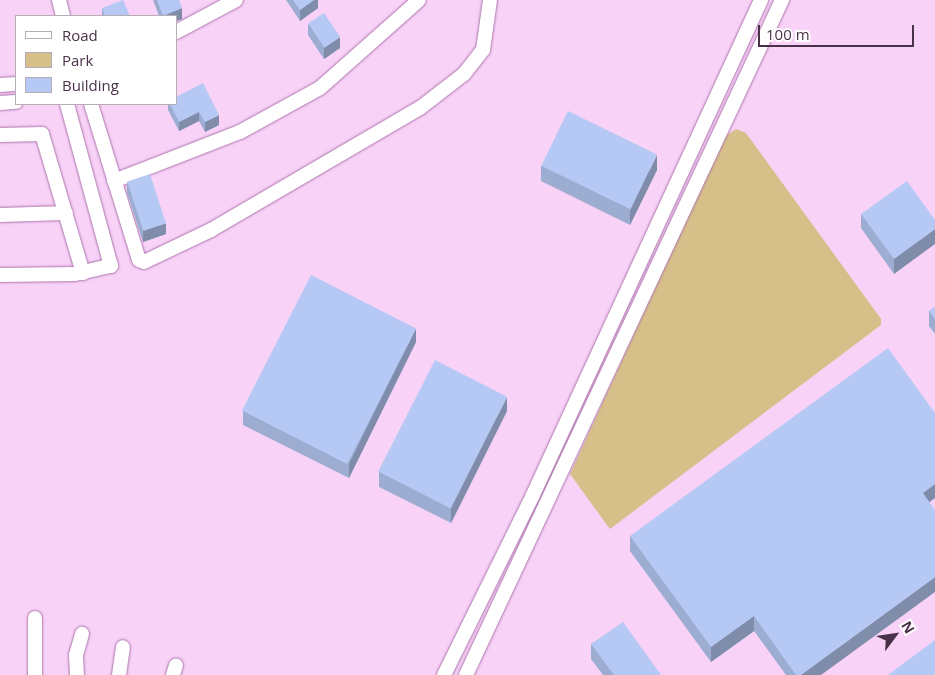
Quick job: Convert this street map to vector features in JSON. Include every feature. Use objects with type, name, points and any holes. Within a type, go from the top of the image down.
[{"type":"street","points":[[59,0],[63,15]]},
{"type":"street","points":[[178,31],[236,0]]},
{"type":"street","points":[[114,181],[240,132],[320,88],[419,0]]},
{"type":"street","points":[[91,105],[139,260],[144,262],[211,230],[428,102],[464,74],[483,50],[490,0]]},
{"type":"street","points":[[444,675],[614,321],[761,0]]},
{"type":"street","points":[[466,675],[782,0]]},
{"type":"street","points":[[0,85],[15,84]]},
{"type":"street","points":[[0,103],[15,102]]},
{"type":"street","points":[[0,275],[83,273],[108,270],[112,259],[67,105]]},
{"type":"street","points":[[0,135],[42,134],[83,273]]},
{"type":"street","points":[[0,215],[66,214]]},
{"type":"street","points":[[614,321],[629,327]]},
{"type":"street","points":[[35,618],[35,675]]},
{"type":"street","points":[[77,675],[76,655],[82,634]]},
{"type":"street","points":[[119,675],[123,647]]},
{"type":"green space","points":[[736,129],[746,133],[881,319],[881,325],[610,529],[570,474],[724,137]]},
{"type":"building","points":[[123,0],[130,15],[105,15],[102,8]]},
{"type":"building","points":[[157,0],[179,0],[182,8],[163,15]]},
{"type":"building","points":[[293,0],[314,0],[300,10]]},
{"type":"building","points":[[324,13],[340,37],[324,48],[308,24]]},
{"type":"building","points":[[203,83],[219,115],[205,122],[199,112],[179,122],[170,105],[178,105],[178,96]]},
{"type":"building","points":[[568,111],[657,154],[630,209],[541,166]]},
{"type":"building","points":[[150,174],[166,223],[143,231],[127,181]]},
{"type":"building","points":[[907,181],[935,220],[935,229],[894,259],[861,214]]},
{"type":"building","points":[[311,275],[416,329],[347,464],[242,410]]},
{"type":"building","points":[[935,307],[935,319],[929,311]]},
{"type":"building","points":[[888,348],[935,413],[935,484],[923,493],[935,510],[935,577],[801,675],[796,675],[754,616],[711,647],[630,536]]},
{"type":"building","points":[[435,360],[507,397],[450,508],[378,471]]},
{"type":"building","points":[[623,622],[661,675],[614,675],[591,644]]},
{"type":"building","points":[[935,640],[935,675],[888,675]]}]
